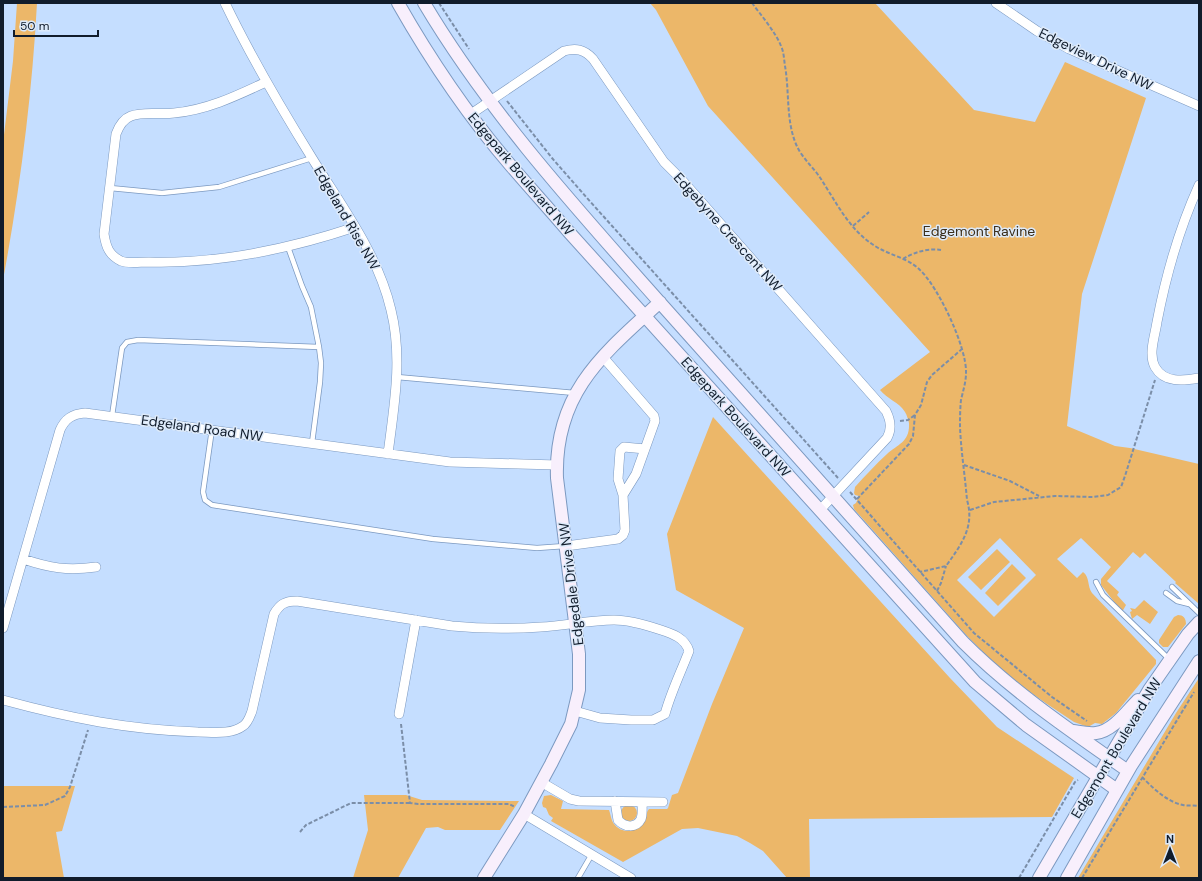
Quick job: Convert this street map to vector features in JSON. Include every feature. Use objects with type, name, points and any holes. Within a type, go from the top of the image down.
[{"type":"street","name":"Edgeland Rise NW","points":[[224,3],[266,82],[356,227],[380,274],[392,311],[397,357],[397,377],[388,454]]},
{"type":"street","name":"Edgepark Boulevard NW","points":[[398,3],[430,56],[471,114],[512,167],[975,682],[1026,725],[1117,790]]},
{"type":"street","name":"Edgepark Boulevard NW","points":[[424,3],[447,42],[490,102],[536,161],[660,302],[978,657],[1019,692],[1128,771]]},
{"type":"street","name":"Edgeview Drive NW","points":[[996,3],[1037,31],[1069,49],[1199,106]]},
{"type":"street","name":"Edgebyne Crescent NW","points":[[471,114],[564,51],[580,49],[587,53],[593,58],[664,162],[681,179],[886,411],[891,422]]},
{"type":"street","points":[[266,82],[218,104],[174,113],[136,114],[127,118],[120,126],[116,134],[104,234],[108,251],[114,257],[123,262],[157,263],[216,260],[288,247],[356,227]]},
{"type":"street","points":[[1199,185],[1173,256],[1163,292],[1152,355],[1158,371],[1162,375],[1172,380],[1199,378]]},
{"type":"street","name":"Edgedale Drive NW","points":[[484,878],[524,814],[551,764],[571,724],[579,690],[579,654],[557,465],[560,432],[569,405],[575,393],[590,371],[660,302]]},
{"type":"street","points":[[603,357],[655,417],[646,449],[636,474],[623,495]]},
{"type":"street","name":"Edgeland Road NW","points":[[3,628],[60,430],[64,423],[76,414],[85,412],[450,462],[557,465]]},
{"type":"street","points":[[820,510],[887,438],[890,433],[891,422]]},
{"type":"street","points":[[566,546],[618,539],[621,537],[625,530],[623,495],[618,479],[620,451],[624,447],[646,449]]},
{"type":"street","points":[[23,559],[58,569],[96,567]]},
{"type":"street","points":[[3,700],[57,715],[128,727],[188,732],[235,730],[244,726],[252,711],[274,614],[282,603],[289,601],[477,628],[542,627],[614,620],[640,624],[676,635],[686,644],[689,651],[672,691],[665,714],[662,716],[653,720],[631,720],[600,718],[575,711]]},
{"type":"street","points":[[399,714],[416,620]]},
{"type":"street","name":"Edgemont Boulevard NW","points":[[1039,878],[1149,690],[1188,634],[1199,622]]},
{"type":"street","name":"Edgemont Boulevard NW","points":[[1067,878],[1128,771],[1199,661]]},
{"type":"street","points":[[1070,730],[1084,733],[1101,732],[1113,725],[1149,690]]},
{"type":"street","points":[[541,782],[570,799],[663,802]]},
{"type":"street","points":[[615,801],[618,820],[623,824],[630,826],[638,823],[641,819],[642,802]]},
{"type":"street","points":[[524,814],[631,878]]},
{"type":"lane","points":[[110,188],[162,193],[219,187],[312,158]]},
{"type":"lane","points":[[288,247],[311,307],[321,362],[320,382],[312,443]]},
{"type":"lane","points":[[112,416],[122,348],[127,342],[138,340],[319,347]]},
{"type":"lane","points":[[397,377],[575,393]]},
{"type":"lane","points":[[212,429],[203,492],[205,500],[212,506],[433,539],[538,548],[566,546]]},
{"type":"lane","points":[[1096,582],[1103,595],[1170,660]]},
{"type":"lane","points":[[1172,586],[1190,605],[1199,612]]},
{"type":"lane","points":[[1166,593],[1177,601],[1190,605]]},
{"type":"lane","points":[[578,878],[592,854]]},
{"type":"path","points":[[439,3],[472,53]]},
{"type":"path","points":[[752,3],[781,46],[787,78],[790,118],[795,142],[800,152],[818,175],[845,218],[861,235],[872,244],[920,269],[934,288],[954,328],[962,350],[966,374],[960,427],[967,500],[970,510],[968,527],[964,537],[946,566],[937,591]]},
{"type":"path","points":[[501,94],[577,187],[857,499],[974,633],[1066,708],[1090,723]]},
{"type":"path","points":[[852,226],[869,212]]},
{"type":"path","points":[[903,259],[929,250],[941,250]]},
{"type":"path","points":[[857,499],[909,444],[914,436],[916,415],[921,405],[927,382],[932,375],[962,350]]},
{"type":"path","points":[[970,510],[994,502],[1040,497],[1108,495],[1121,487],[1150,391],[1158,371]]},
{"type":"path","points":[[891,422],[908,420],[916,415]]},
{"type":"path","points":[[964,465],[1010,481],[1040,497]]},
{"type":"path","points":[[920,572],[946,566]]},
{"type":"path","points":[[1082,878],[1196,688]]},
{"type":"path","points":[[399,714],[410,803]]},
{"type":"path","points":[[3,807],[45,805],[65,796],[70,787],[91,721]]},
{"type":"path","points":[[1142,777],[1155,790],[1174,802],[1183,805],[1199,806]]},
{"type":"path","points":[[1019,878],[1075,782],[1078,780]]},
{"type":"path","points":[[300,832],[306,825],[351,803],[509,804],[524,814]]},
{"type":"green space","points":[[17,3],[37,3],[32,73],[24,142],[15,211],[3,280],[3,143],[13,61]]},
{"type":"green space","name":"Edgemont Ravine","points":[[650,3],[875,3],[974,110],[1035,122],[1065,62],[1146,98],[1082,294],[1067,426],[1115,446],[1199,464],[1199,604],[1175,583],[1176,582],[1145,553],[1140,558],[1133,552],[1107,581],[1119,592],[1117,595],[1126,605],[1122,612],[1101,585],[1101,579],[1111,567],[1081,538],[1057,559],[1077,578],[1083,572],[1085,574],[1092,593],[1156,660],[1156,664],[1116,713],[1102,724],[1095,723],[1088,727],[1074,722],[1023,687],[993,662],[967,636],[854,509],[853,505],[856,503],[859,496],[855,495],[854,493],[855,487],[883,458],[905,439],[908,434],[909,423],[906,413],[880,390],[930,352],[708,106],[656,10]],"holes":[[[1000,538],[1036,575],[994,617],[957,580]]]},
{"type":"green space","points":[[713,417],[950,678],[997,727],[1074,778],[1052,817],[809,819],[810,878],[787,878],[763,851],[737,836],[698,828],[682,829],[623,862],[551,821],[553,818],[549,815],[546,808],[543,807],[542,803],[544,796],[551,795],[563,801],[561,809],[609,810],[612,820],[618,828],[626,831],[631,830],[639,827],[645,821],[649,809],[667,809],[672,795],[678,793],[712,704],[744,628],[676,590],[667,534]]},
{"type":"green space","points":[[997,549],[1010,562],[981,590],[968,577]]},
{"type":"green space","points":[[1012,564],[1026,578],[998,606],[985,593]]},
{"type":"green space","points":[[1144,600],[1158,612],[1150,624],[1137,615],[1132,619],[1130,612],[1132,611],[1130,608],[1135,609]]},
{"type":"green space","points":[[1178,615],[1184,617],[1186,624],[1168,647],[1163,647],[1159,643],[1159,640],[1174,617]]},
{"type":"green space","points":[[1199,678],[1199,878],[1078,878],[1176,713]]},
{"type":"green space","points":[[3,786],[75,786],[62,831],[56,832],[64,878],[3,878]]},
{"type":"green space","points":[[364,795],[406,795],[422,800],[519,801],[500,830],[445,830],[438,827],[426,828],[398,878],[353,878],[368,830]]},
{"type":"green space","points":[[626,805],[632,805],[637,810],[635,819],[632,821],[626,821],[621,816],[621,810]]}]
